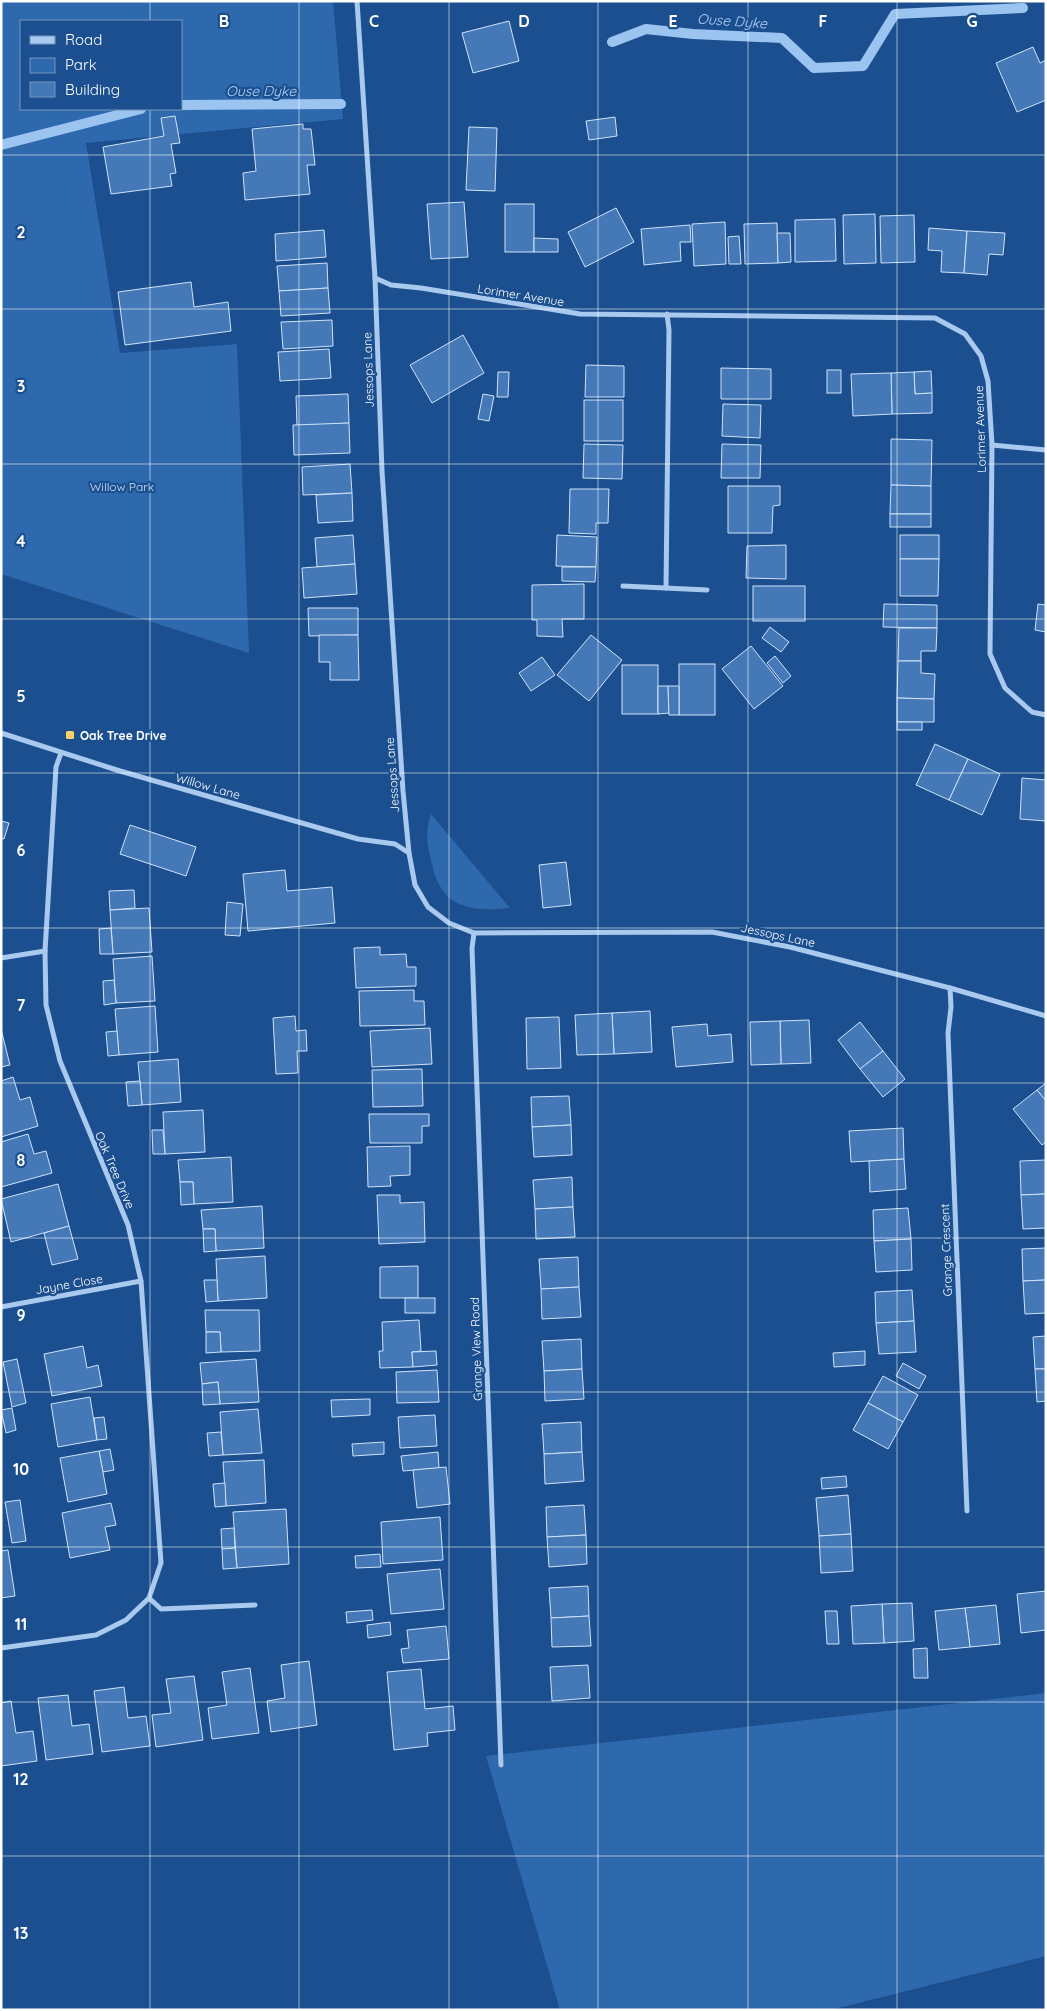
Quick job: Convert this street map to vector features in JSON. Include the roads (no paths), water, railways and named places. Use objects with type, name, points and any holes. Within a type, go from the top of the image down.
[{"type":"street","name":"Jessops Lane","points":[[357,1],[375,278],[382,471],[401,772],[409,853],[415,885],[428,907],[449,922],[474,933],[712,932],[790,946],[950,988],[1046,1016]]},
{"type":"street","name":"Lorimer Avenue","points":[[375,278],[390,285],[421,288],[580,314],[936,318],[965,334],[981,356],[988,381],[992,445],[990,654],[1005,688],[1032,712],[1046,715]]},
{"type":"street","points":[[666,588],[669,330],[667,314]]},
{"type":"street","points":[[992,445],[1046,450]]},
{"type":"street","points":[[623,586],[707,590]]},
{"type":"street","name":"Willow Lane","points":[[1,733],[61,753],[358,839],[395,844],[409,853]]},
{"type":"street","name":"Oak Tree Drive","points":[[1,1648],[96,1635],[126,1620],[149,1598],[161,1563],[141,1281],[128,1225],[60,1061],[46,1005],[45,951],[56,767],[61,753]]},
{"type":"street","name":"Grange View Road","points":[[474,933],[473,958],[501,1765]]},
{"type":"street","points":[[1,958],[45,951]]},
{"type":"street","name":"Grange Crescent","points":[[950,988],[951,1007],[948,1032],[967,1511]]},
{"type":"street","name":"Jayne Close","points":[[1,1307],[141,1281]]},
{"type":"street","points":[[149,1598],[161,1609],[255,1605]]},
{"type":"waterway","name":"Ouse Dyke","points":[[612,42],[646,29],[693,34],[782,38],[814,68],[863,66],[895,14],[1023,8]]},
{"type":"waterway","name":"Ouse Dyke","points":[[182,105],[341,104]]},
{"type":"waterway","name":"Ouse Dyke","points":[[1,145],[137,110]]},
{"type":"place","name":"Oak Tree Drive","points":[[70,735]]},
{"type":"park label","name":"Willow Park","points":[[122,486]]}]
